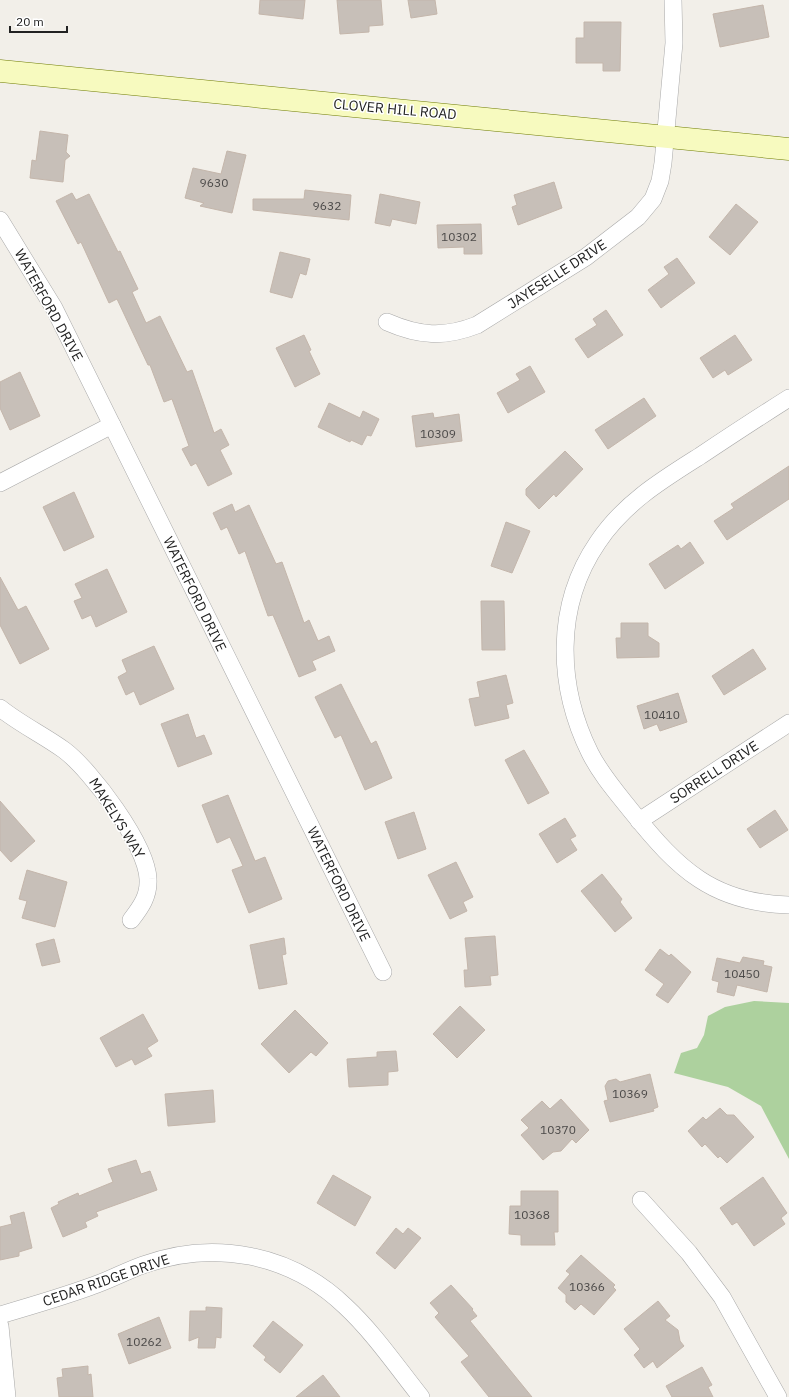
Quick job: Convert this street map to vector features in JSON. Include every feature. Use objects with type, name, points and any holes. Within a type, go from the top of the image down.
[{"type":"street","name":"JAYESELLE DRIVE","points":[[387,322],[406,330],[427,334],[463,331],[477,325],[586,257],[638,217],[653,199],[660,182],[666,135],[674,43],[673,0]]},
{"type":"street","name":"CLOVER HILL ROAD","points":[[0,71],[666,135],[789,149]]},
{"type":"street","name":"WATERFORD DRIVE","points":[[0,220],[54,308],[383,972]]},
{"type":"street","points":[[789,398],[670,474],[643,493],[614,521],[598,542],[583,566],[573,592],[565,632],[564,660],[569,692],[578,724],[591,754],[608,782],[653,839],[675,861],[695,877],[723,893],[768,904],[789,904]]},
{"type":"street","points":[[0,483],[112,425]]},
{"type":"street","name":"MAKELYS WAY","points":[[0,708],[64,751],[87,771],[104,793],[128,831],[145,862],[148,878],[147,895],[143,904],[131,920]]},
{"type":"street","name":"SORRELL DRIVE","points":[[639,821],[789,723]]},
{"type":"street","points":[[641,1200],[689,1252],[722,1297],[778,1397]]},
{"type":"street","name":"CEDAR RIDGE DRIVE","points":[[0,1315],[80,1290],[143,1264],[165,1258],[189,1254],[234,1253],[251,1255],[286,1266],[323,1287],[358,1319],[421,1397]]},
{"type":"street","points":[[0,1326],[7,1397]]},
{"type":"green space","points":[[754,1001],[789,1003],[789,1159],[761,1106],[728,1087],[674,1073],[681,1053],[697,1048],[704,1035],[708,1016],[725,1007]]},
{"type":"building","points":[[260,0],[305,0],[303,19],[259,14]]},
{"type":"building","points":[[337,0],[381,0],[383,25],[369,26],[369,32],[340,34]]},
{"type":"building","points":[[408,0],[435,0],[437,14],[411,18]]},
{"type":"building","points":[[763,5],[769,37],[720,47],[713,14]]},
{"type":"building","points":[[584,22],[621,22],[620,71],[603,71],[603,63],[576,63],[576,38],[584,38]]},
{"type":"building","points":[[40,131],[68,135],[66,152],[70,156],[65,160],[63,182],[30,178],[32,160],[36,161]]},
{"type":"building","points":[[227,151],[246,155],[232,213],[200,206],[204,203],[185,198],[193,168],[221,174]]},
{"type":"building","points":[[554,182],[562,208],[518,225],[512,207],[517,205],[514,195]]},
{"type":"building","points":[[305,190],[351,195],[349,220],[253,210],[253,199],[304,199]]},
{"type":"building","points":[[72,193],[76,200],[89,194],[118,252],[120,251],[138,289],[132,292],[146,323],[160,316],[187,372],[192,370],[214,433],[221,429],[229,445],[220,450],[232,474],[208,486],[196,463],[191,466],[182,449],[189,446],[172,399],[164,402],[150,365],[148,365],[117,299],[109,303],[81,242],[78,244],[56,201]]},
{"type":"building","points":[[380,194],[420,202],[416,224],[392,219],[390,226],[375,223]]},
{"type":"building","points":[[736,204],[758,222],[730,255],[709,237]]},
{"type":"building","points":[[481,224],[482,254],[464,254],[464,247],[438,248],[437,225]]},
{"type":"building","points":[[280,252],[310,259],[306,275],[300,273],[292,298],[270,292]]},
{"type":"building","points":[[677,258],[695,283],[661,308],[648,290],[669,274],[664,267]]},
{"type":"building","points":[[606,310],[623,335],[588,358],[575,339],[597,325],[593,319]]},
{"type":"building","points":[[304,335],[311,350],[309,351],[320,374],[295,387],[276,348]]},
{"type":"building","points":[[735,335],[752,360],[728,375],[725,370],[713,378],[700,358]]},
{"type":"building","points":[[530,366],[545,392],[508,413],[497,393],[520,380],[516,374]]},
{"type":"building","points":[[20,372],[40,416],[10,430],[0,408],[0,382]]},
{"type":"building","points":[[644,398],[656,416],[608,449],[595,430]]},
{"type":"building","points":[[329,403],[360,418],[363,411],[379,419],[371,436],[367,435],[362,445],[351,440],[350,442],[318,427]]},
{"type":"building","points":[[433,413],[434,418],[459,414],[462,441],[416,447],[412,416]]},
{"type":"building","points":[[565,451],[583,469],[556,497],[554,494],[539,509],[526,495],[526,489]]},
{"type":"building","points":[[789,466],[789,499],[727,540],[714,521],[734,508],[731,504]]},
{"type":"building","points":[[74,492],[94,537],[64,551],[43,507]]},
{"type":"building","points":[[232,504],[235,512],[249,505],[276,564],[282,562],[304,623],[309,620],[318,641],[329,636],[335,651],[312,661],[316,670],[299,677],[273,615],[268,616],[245,551],[239,554],[227,527],[221,530],[213,513]]},
{"type":"building","points":[[506,522],[530,531],[512,573],[491,566]]},
{"type":"building","points":[[690,542],[704,563],[665,589],[649,564],[678,545],[681,549]]},
{"type":"building","points":[[107,569],[127,612],[96,627],[91,615],[82,619],[74,601],[82,598],[75,584]]},
{"type":"building","points":[[0,577],[18,610],[26,606],[49,649],[20,664],[0,625]]},
{"type":"building","points":[[481,601],[504,601],[505,650],[482,650]]},
{"type":"building","points":[[621,623],[648,623],[648,636],[659,643],[659,657],[617,658],[616,638],[621,638]]},
{"type":"building","points":[[154,646],[174,689],[140,705],[134,691],[126,695],[118,677],[127,672],[122,660]]},
{"type":"building","points":[[753,649],[766,669],[724,695],[712,676]]},
{"type":"building","points":[[506,675],[513,703],[506,705],[509,718],[475,726],[469,699],[480,697],[477,682]]},
{"type":"building","points":[[341,684],[371,744],[376,741],[392,778],[365,790],[341,735],[335,738],[315,697]]},
{"type":"building","points":[[678,693],[687,722],[660,731],[657,724],[644,729],[637,706]]},
{"type":"building","points":[[188,714],[196,738],[204,735],[212,754],[178,767],[161,724]]},
{"type":"building","points":[[524,750],[549,793],[528,804],[505,760]]},
{"type":"building","points":[[228,795],[255,861],[265,857],[282,899],[249,913],[232,870],[243,866],[230,837],[217,843],[202,805]]},
{"type":"building","points":[[0,801],[35,841],[11,862],[0,850]]},
{"type":"building","points":[[775,810],[788,830],[760,848],[747,829]]},
{"type":"building","points":[[414,812],[426,849],[398,859],[385,822]]},
{"type":"building","points":[[565,818],[576,836],[570,839],[577,850],[557,863],[539,834]]},
{"type":"building","points":[[456,862],[473,897],[463,902],[467,911],[450,919],[428,875]]},
{"type":"building","points":[[27,870],[67,882],[55,927],[22,918],[27,901],[19,899]]},
{"type":"building","points":[[602,874],[622,899],[620,902],[632,918],[615,932],[581,891]]},
{"type":"building","points":[[495,936],[498,975],[490,976],[491,985],[465,987],[464,970],[468,970],[465,938]]},
{"type":"building","points":[[284,938],[286,954],[282,955],[287,984],[259,989],[250,945]]},
{"type":"building","points":[[54,939],[60,962],[42,966],[36,944]]},
{"type":"building","points":[[660,949],[669,956],[671,954],[691,972],[668,1003],[656,995],[664,984],[645,970]]},
{"type":"building","points":[[743,957],[764,961],[763,965],[772,967],[767,992],[737,985],[734,996],[717,992],[719,982],[712,980],[717,958],[740,963]]},
{"type":"building","points":[[460,1006],[485,1030],[457,1058],[433,1034]]},
{"type":"building","points":[[295,1010],[328,1043],[316,1056],[311,1052],[289,1073],[261,1044]]},
{"type":"building","points":[[143,1014],[158,1041],[147,1048],[152,1056],[135,1065],[132,1059],[116,1067],[100,1038]]},
{"type":"building","points":[[396,1051],[398,1071],[388,1072],[388,1085],[349,1087],[347,1059],[377,1057],[377,1052]]},
{"type":"building","points":[[650,1074],[658,1107],[653,1109],[654,1111],[610,1122],[604,1101],[608,1100],[605,1086],[608,1081],[616,1079],[620,1082]]},
{"type":"building","points":[[213,1090],[215,1122],[168,1126],[165,1094]]},
{"type":"building","points":[[561,1099],[589,1130],[576,1143],[572,1139],[561,1151],[553,1152],[543,1160],[521,1135],[529,1128],[521,1120],[542,1101],[550,1109]]},
{"type":"building","points":[[720,1108],[727,1115],[734,1115],[754,1137],[727,1163],[720,1156],[718,1158],[705,1144],[702,1147],[688,1131],[703,1117],[706,1120]]},
{"type":"building","points":[[136,1160],[141,1174],[150,1171],[157,1190],[96,1212],[98,1216],[85,1222],[87,1227],[63,1237],[51,1208],[59,1204],[58,1202],[78,1193],[79,1196],[113,1182],[108,1169]]},
{"type":"building","points":[[333,1175],[371,1197],[355,1226],[317,1203]]},
{"type":"building","points":[[763,1177],[787,1213],[781,1218],[785,1224],[754,1246],[737,1222],[732,1225],[720,1208]]},
{"type":"building","points":[[521,1191],[558,1191],[558,1232],[554,1232],[555,1245],[521,1245],[521,1235],[509,1234],[510,1206],[521,1206]]},
{"type":"building","points":[[24,1212],[32,1248],[19,1252],[19,1256],[0,1260],[0,1227],[12,1224],[10,1216]]},
{"type":"building","points":[[396,1228],[403,1234],[408,1228],[421,1238],[395,1269],[376,1253]]},
{"type":"building","points":[[581,1255],[615,1285],[613,1287],[616,1290],[594,1315],[581,1304],[575,1310],[566,1302],[566,1295],[558,1288],[570,1274],[566,1271]]},
{"type":"building","points":[[451,1285],[473,1309],[472,1310],[477,1316],[470,1321],[532,1397],[489,1397],[461,1362],[469,1356],[435,1317],[439,1313],[430,1303]]},
{"type":"building","points":[[658,1301],[670,1316],[665,1320],[678,1330],[680,1341],[684,1346],[657,1368],[653,1361],[644,1368],[634,1355],[640,1349],[624,1329]]},
{"type":"building","points":[[206,1307],[222,1308],[221,1338],[216,1337],[215,1348],[198,1348],[199,1337],[189,1341],[190,1311],[206,1311]]},
{"type":"building","points":[[159,1317],[171,1348],[129,1364],[118,1334]]},
{"type":"building","points":[[273,1321],[303,1345],[280,1373],[264,1360],[266,1357],[253,1346]]},
{"type":"building","points":[[88,1366],[88,1375],[91,1374],[93,1397],[59,1397],[57,1378],[63,1377],[62,1369]]},
{"type":"building","points":[[702,1367],[712,1385],[708,1387],[713,1397],[672,1397],[666,1386]]},
{"type":"building","points":[[323,1375],[340,1397],[296,1397]]}]
